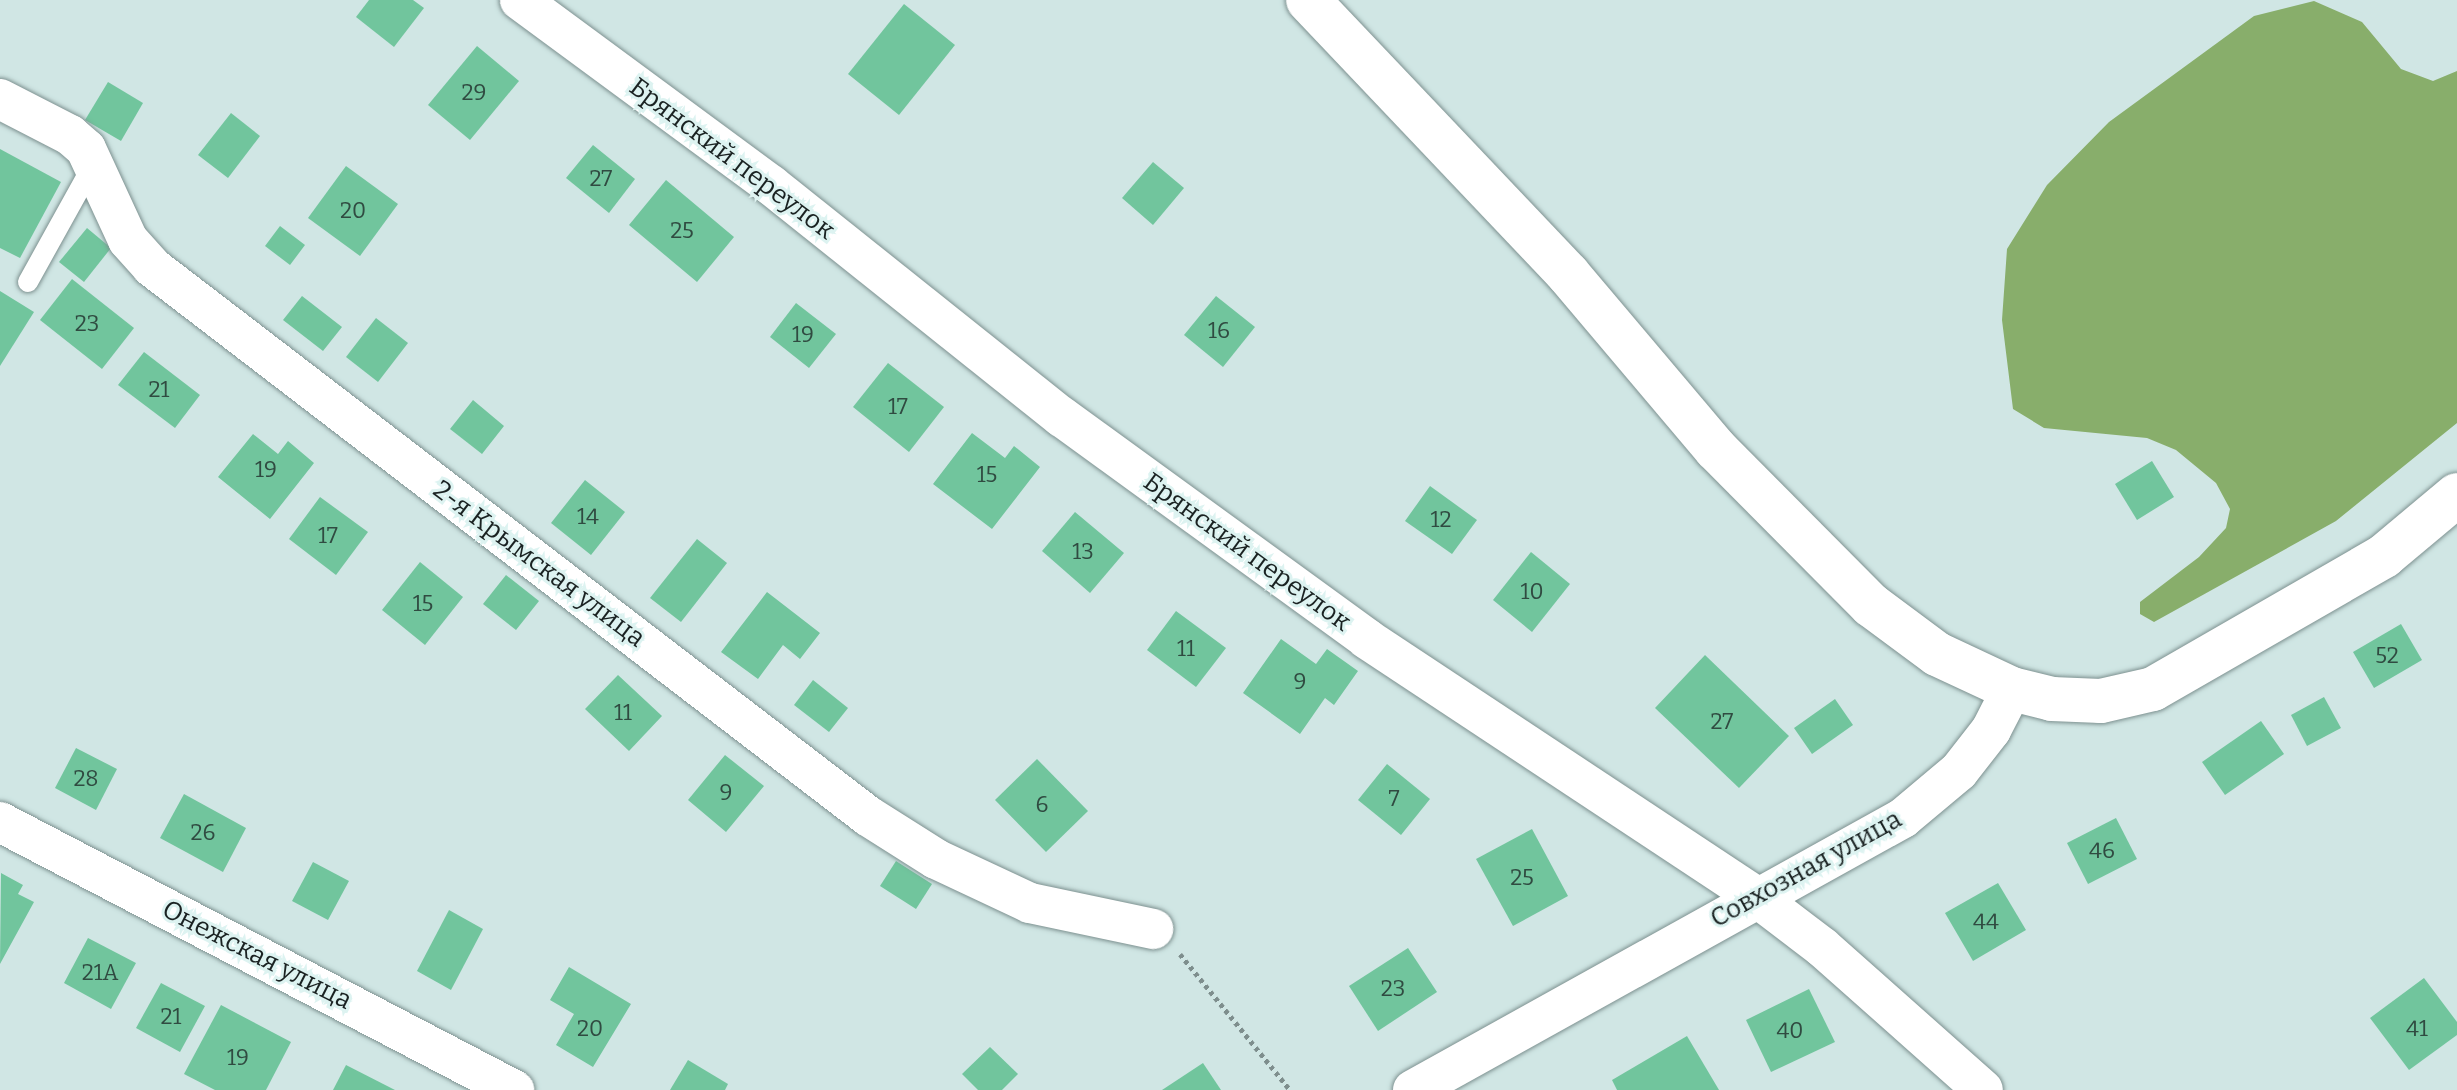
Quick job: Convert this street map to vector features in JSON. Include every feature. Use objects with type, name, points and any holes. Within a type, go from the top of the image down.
[{"type":"main road","points":[[1308,0],[1568,274],[1716,449],[1871,605],[1937,654],[2012,689],[2052,699],[2101,701],[2153,689],[2384,556],[2457,495]]},
{"type":"street","name":"Брянский переулок","points":[[520,0],[771,185],[1062,417],[1367,639],[1755,896],[1822,947],[1983,1090]]},
{"type":"street","name":"2-я Крымская улица","points":[[0,99],[70,135],[94,163],[128,240],[152,267],[868,816],[936,859],[1030,903],[1153,929]]},
{"type":"street","name":"Совхозная улица","points":[[1413,1090],[1755,896],[1903,818],[1959,771],[1991,730],[2012,689]]},
{"type":"street","name":"Онежская улица","points":[[0,822],[514,1090]]},
{"type":"lane","points":[[28,282],[94,163]]},
{"type":"path","points":[[1153,929],[1188,963],[1290,1090]]},
{"type":"green space","points":[[2314,1],[2362,22],[2401,69],[2433,81],[2457,71],[2457,423],[2336,521],[2154,622],[2140,614],[2140,602],[2199,557],[2226,528],[2230,509],[2216,483],[2176,450],[2147,438],[2044,428],[2013,409],[2002,320],[2007,249],[2047,185],[2109,122],[2254,16]]},
{"type":"building","points":[[369,0],[413,0],[424,8],[394,47],[356,17]]},
{"type":"building","points":[[904,4],[955,45],[899,115],[848,74]]},
{"type":"building","points":[[477,46],[519,81],[470,140],[428,105]]},
{"type":"building","points":[[108,82],[143,103],[121,141],[85,120]]},
{"type":"building","points":[[231,113],[260,136],[228,178],[198,155]]},
{"type":"building","points":[[593,145],[635,179],[609,213],[566,178]]},
{"type":"building","points":[[0,149],[61,182],[20,258],[0,248]]},
{"type":"building","points":[[1153,162],[1184,188],[1153,225],[1122,198]]},
{"type":"building","points":[[346,166],[398,204],[360,256],[308,218]]},
{"type":"building","points":[[666,180],[734,237],[697,282],[629,225]]},
{"type":"building","points":[[280,226],[305,245],[290,265],[265,246]]},
{"type":"building","points":[[87,228],[111,248],[84,282],[59,262]]},
{"type":"building","points":[[72,279],[134,328],[102,369],[40,320]]},
{"type":"building","points":[[0,291],[34,312],[0,366]]},
{"type":"building","points":[[302,296],[342,327],[323,351],[283,320]]},
{"type":"building","points":[[1216,296],[1255,327],[1223,367],[1184,335]]},
{"type":"building","points":[[796,303],[836,334],[809,368],[770,337]]},
{"type":"building","points":[[376,318],[408,343],[378,382],[346,357]]},
{"type":"building","points":[[144,352],[200,395],[175,428],[118,385]]},
{"type":"building","points":[[888,363],[944,407],[909,452],[853,407]]},
{"type":"building","points":[[473,400],[504,426],[482,454],[450,429]]},
{"type":"building","points":[[972,433],[1005,458],[1014,446],[1040,467],[992,529],[933,484]]},
{"type":"building","points":[[253,434],[278,454],[288,441],[314,463],[270,519],[218,477]]},
{"type":"building","points":[[2152,461],[2174,497],[2137,520],[2115,484]]},
{"type":"building","points":[[585,480],[625,512],[591,555],[551,523]]},
{"type":"building","points":[[1430,486],[1477,520],[1452,554],[1405,521]]},
{"type":"building","points":[[320,497],[368,532],[336,575],[289,539]]},
{"type":"building","points":[[1075,512],[1124,553],[1090,593],[1042,551]]},
{"type":"building","points":[[697,539],[727,563],[681,622],[650,598]]},
{"type":"building","points":[[1531,552],[1570,584],[1532,632],[1493,600]]},
{"type":"building","points":[[420,562],[463,597],[425,645],[382,610]]},
{"type":"building","points":[[506,575],[539,601],[516,630],[483,604]]},
{"type":"building","points":[[767,592],[820,633],[800,659],[783,645],[758,679],[721,652]]},
{"type":"building","points":[[1176,611],[1226,648],[1196,687],[1147,650]]},
{"type":"building","points":[[2401,624],[2422,660],[2374,688],[2353,652]]},
{"type":"building","points":[[1281,639],[1316,664],[1327,649],[1358,671],[1334,705],[1325,698],[1300,734],[1243,693]]},
{"type":"building","points":[[1705,655],[1789,736],[1739,788],[1655,708]]},
{"type":"building","points":[[618,675],[662,716],[629,751],[585,709]]},
{"type":"building","points":[[813,680],[848,708],[829,732],[794,705]]},
{"type":"building","points":[[2324,697],[2341,728],[2307,746],[2291,715]]},
{"type":"building","points":[[1835,699],[1853,725],[1812,754],[1794,728]]},
{"type":"building","points":[[2261,721],[2284,754],[2225,795],[2202,762]]},
{"type":"building","points":[[76,748],[117,769],[96,810],[55,788]]},
{"type":"building","points":[[725,755],[764,786],[726,832],[688,800]]},
{"type":"building","points":[[1037,759],[1088,811],[1046,852],[995,800]]},
{"type":"building","points":[[1387,764],[1430,799],[1401,835],[1358,800]]},
{"type":"building","points":[[184,794],[246,828],[223,872],[160,838]]},
{"type":"building","points":[[2116,818],[2137,859],[2088,884],[2067,843]]},
{"type":"building","points":[[1532,829],[1568,896],[1513,926],[1476,859]]},
{"type":"building","points":[[896,861],[932,884],[916,909],[880,886]]},
{"type":"building","points":[[313,862],[349,881],[328,920],[292,901]]},
{"type":"building","points":[[1,873],[23,885],[18,894],[34,902],[0,964]]},
{"type":"building","points":[[1998,883],[2026,930],[1973,961],[1945,913]]},
{"type":"building","points":[[449,910],[483,929],[451,990],[417,971]]},
{"type":"building","points":[[88,938],[136,963],[111,1009],[64,983]]},
{"type":"building","points":[[1408,948],[1437,992],[1378,1031],[1349,986]]},
{"type":"building","points":[[569,967],[631,1004],[593,1067],[556,1045],[574,1014],[550,1000]]},
{"type":"building","points":[[2424,978],[2457,1022],[2457,1035],[2409,1070],[2370,1018]]},
{"type":"building","points":[[161,983],[205,1006],[180,1052],[136,1028]]},
{"type":"building","points":[[1809,989],[1835,1042],[1771,1072],[1746,1020]]},
{"type":"building","points":[[221,1005],[291,1042],[266,1090],[215,1090],[184,1074]]},
{"type":"building","points":[[1687,1036],[1719,1090],[1617,1090],[1612,1080]]},
{"type":"building","points":[[990,1047],[1018,1074],[1002,1090],[978,1090],[962,1074]]},
{"type":"building","points":[[688,1060],[728,1084],[725,1090],[670,1090]]},
{"type":"building","points":[[1203,1063],[1221,1090],[1162,1090]]},
{"type":"building","points":[[346,1065],[395,1090],[333,1090]]}]
